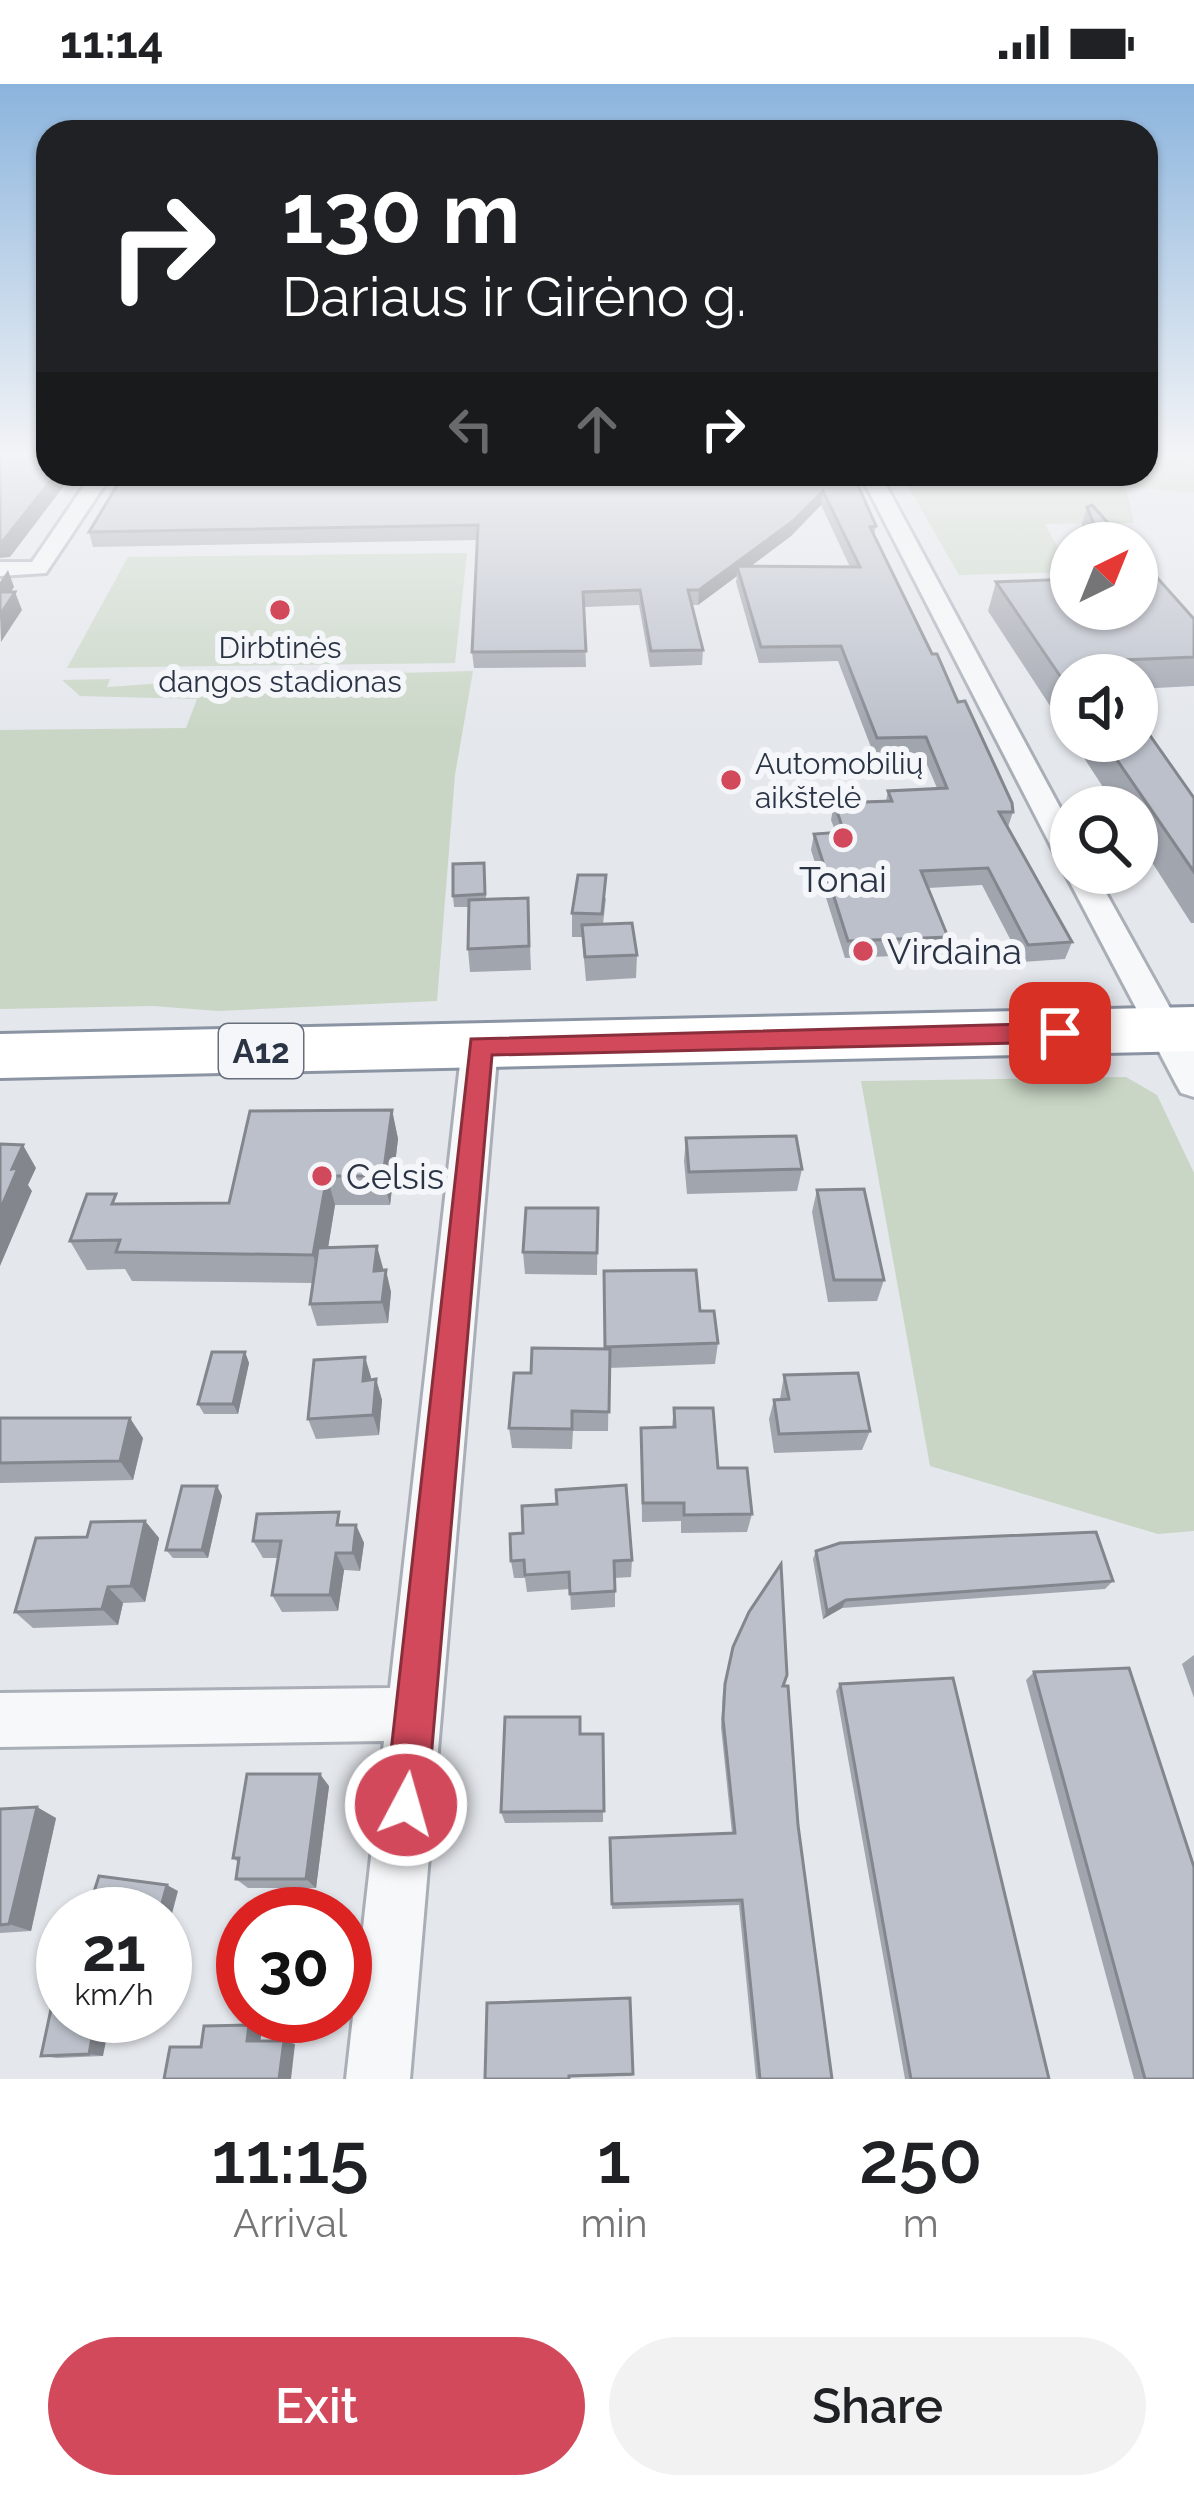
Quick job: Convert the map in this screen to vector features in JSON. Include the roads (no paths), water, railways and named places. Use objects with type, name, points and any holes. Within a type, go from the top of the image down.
[{"type":"highway","name":"A12","points":[[0,1056],[1180,1030]]},
{"type":"street","points":[[0,569],[38,568],[52,548]]},
{"type":"street","points":[[909,548],[1050,816]]},
{"type":"street","points":[[1093,894],[1180,1030],[1194,1084]]},
{"type":"street","points":[[378,2079],[480,1046]]},
{"type":"street","points":[[0,1720],[415,1714]]},
{"type":"place","name":"Dirbtinės dangos stadionas","points":[[280,610]]},
{"type":"place","name":"Automobilių aikštelė","points":[[731,780]]},
{"type":"place","name":"Tonai","points":[[843,838]]},
{"type":"place","name":"Virdaina","points":[[863,951]]},
{"type":"place","name":"Celsis","points":[[322,1176]]}]
